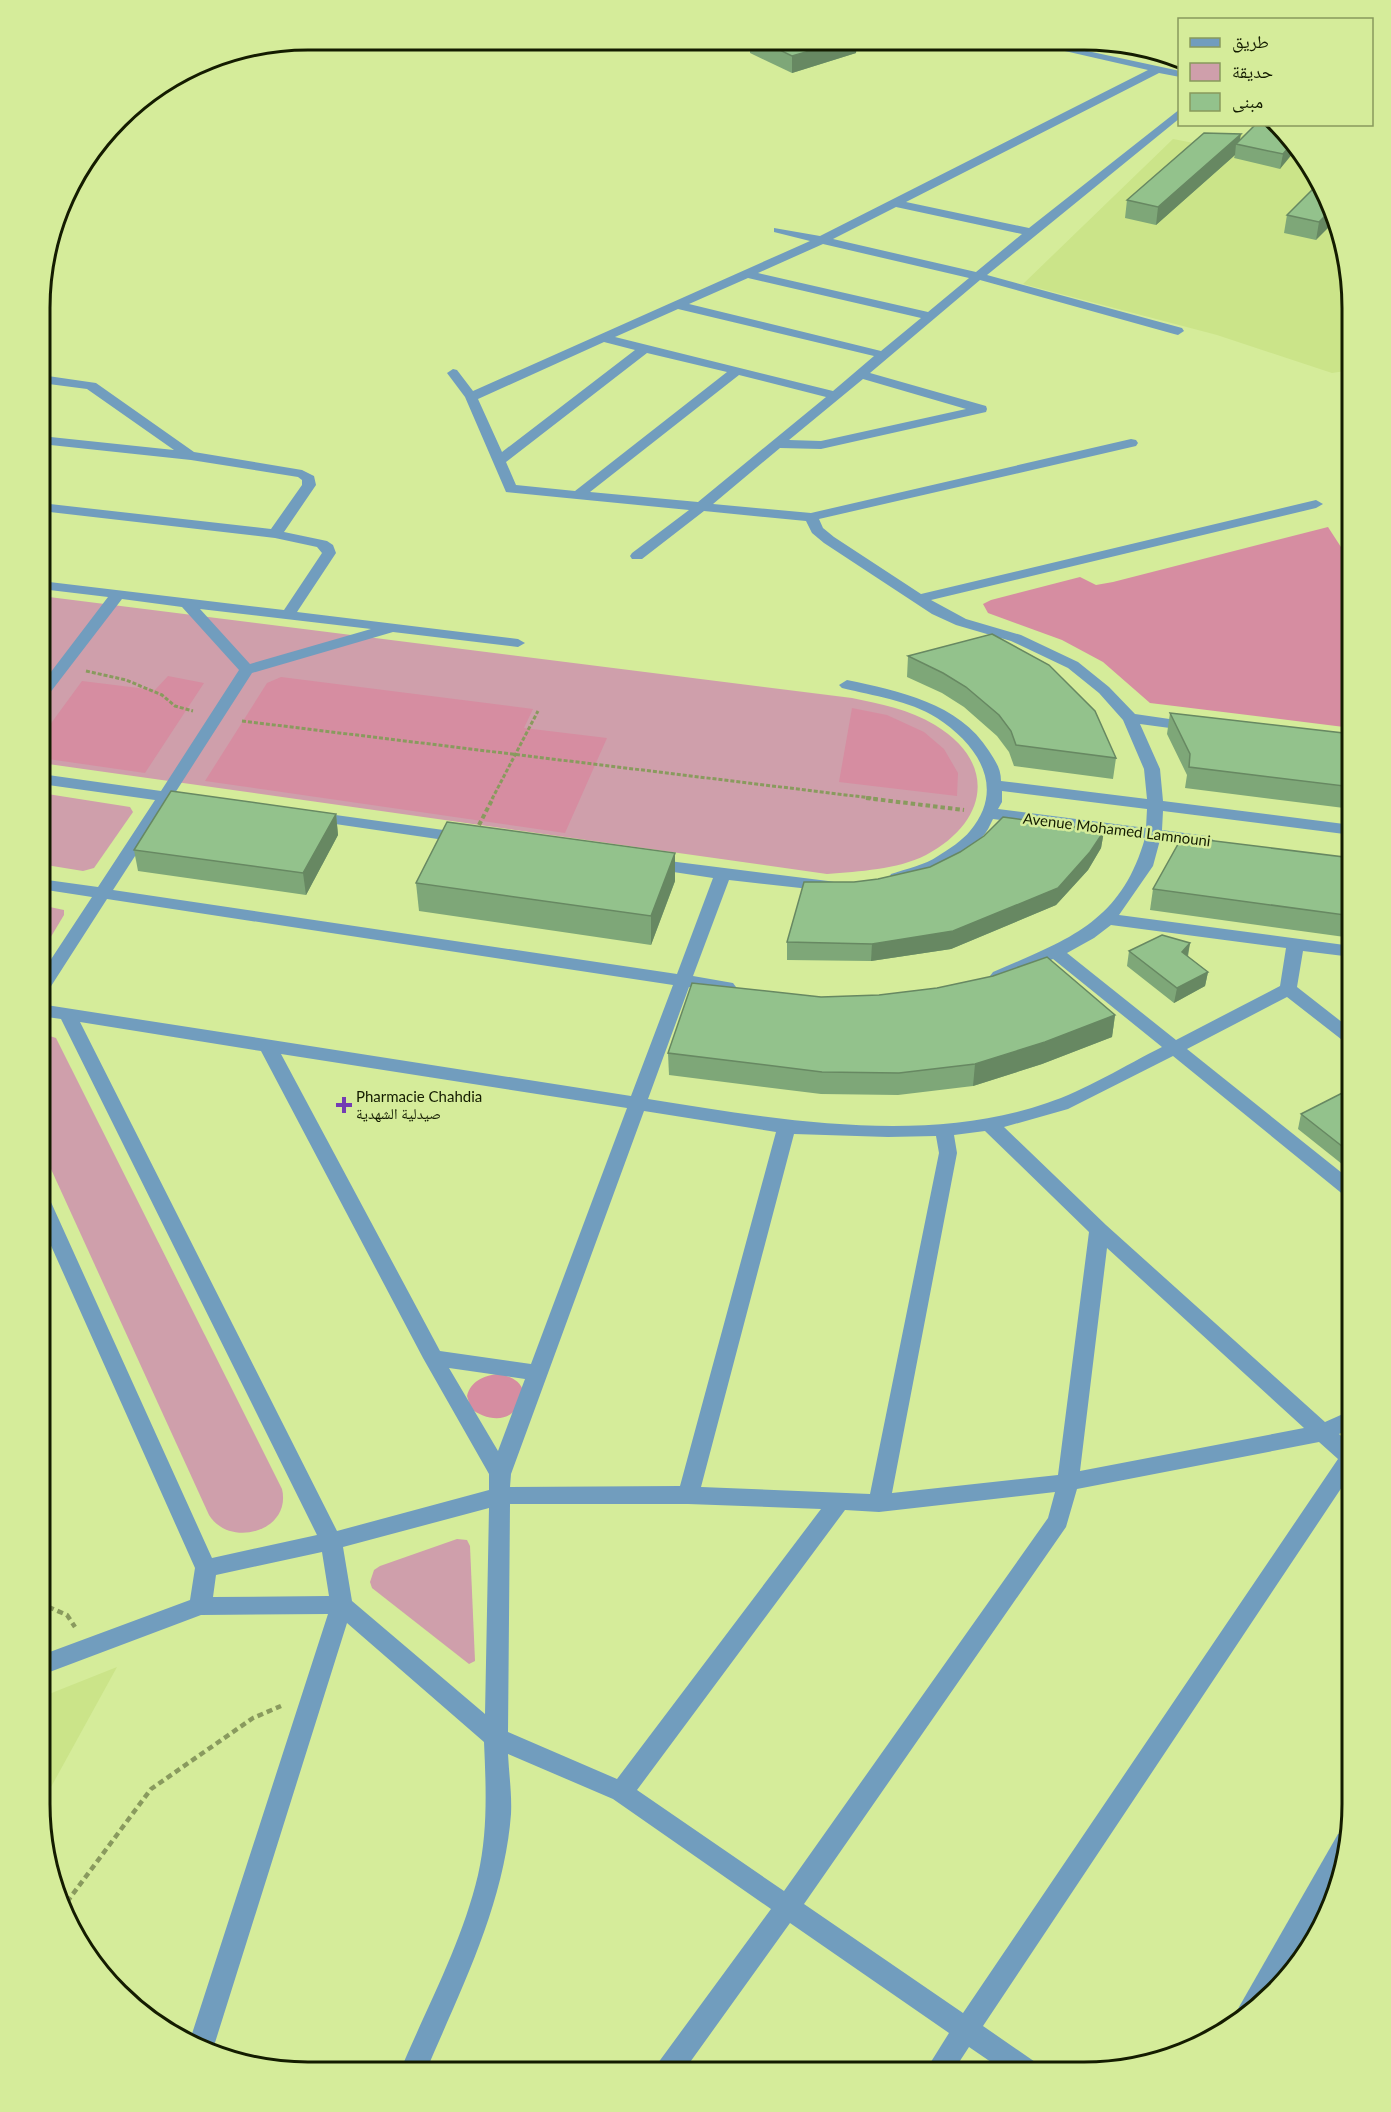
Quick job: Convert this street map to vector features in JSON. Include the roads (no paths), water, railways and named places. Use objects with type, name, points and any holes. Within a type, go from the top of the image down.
[{"type":"street","points":[[1068,50],[1178,74]]},
{"type":"street","points":[[471,397],[820,241],[1158,69]]},
{"type":"street","points":[[637,556],[701,507],[1030,232],[1178,113]]},
{"type":"street","points":[[895,203],[1030,232]]},
{"type":"street","points":[[778,230],[978,276],[1178,331]]},
{"type":"street","points":[[747,274],[930,316]]},
{"type":"street","points":[[677,305],[884,355]]},
{"type":"street","points":[[603,338],[835,395]]},
{"type":"street","points":[[499,461],[645,348]]},
{"type":"street","points":[[578,495],[736,371]]},
{"type":"street","points":[[453,373],[471,397],[511,489],[811,517],[1131,443]]},
{"type":"street","points":[[777,444],[821,446],[981,410],[861,374]]},
{"type":"street","points":[[50,380],[91,386],[191,456]]},
{"type":"street","points":[[50,441],[191,456],[306,476],[309,485],[275,534]]},
{"type":"street","points":[[919,599],[1316,504]]},
{"type":"street","points":[[50,508],[275,534],[317,542],[328,548],[329,553],[288,615]]},
{"type":"street","points":[[811,517],[818,530],[830,540],[937,611],[962,622],[1016,638],[1073,665],[1104,690],[1130,718],[1152,769],[1155,805],[1154,834],[1145,867],[1108,919],[1088,934],[1055,952],[981,984]]},
{"type":"street","points":[[50,586],[518,643]]},
{"type":"street","points":[[50,683],[118,594]]},
{"type":"street","points":[[186,603],[247,669]]},
{"type":"street","points":[[50,975],[247,669],[392,628]]},
{"type":"street","points":[[847,685],[898,695],[941,714],[974,739],[993,770],[994,802],[977,834],[942,861],[881,881]]},
{"type":"street","points":[[1130,718],[1212,728]]},
{"type":"street","points":[[50,780],[212,803]]},
{"type":"street","name":"Avenue Mohamed Lamnouni","points":[[994,785],[1342,829]]},
{"type":"street","name":"Avenue Mohamed Lamnouni","points":[[988,813],[1224,843]]},
{"type":"street","points":[[295,814],[478,840]]},
{"type":"street","points":[[632,861],[774,881],[846,885]]},
{"type":"street","points":[[417,2062],[466,1949],[490,1875],[499,1814],[496,1738],[500,1474],[723,873]]},
{"type":"street","points":[[50,886],[743,990]]},
{"type":"street","points":[[1108,919],[1342,951]]},
{"type":"street","points":[[1288,989],[1295,945]]},
{"type":"street","points":[[1055,952],[1342,1183]]},
{"type":"street","points":[[1288,989],[1342,1031]]},
{"type":"street","points":[[50,1011],[787,1127],[878,1132],[944,1130],[989,1124],[1054,1108],[1175,1049],[1288,989]]},
{"type":"street","points":[[68,1014],[331,1540],[342,1605],[203,2040]]},
{"type":"street","points":[[267,1045],[433,1358],[500,1474]]},
{"type":"street","points":[[989,1124],[1099,1230],[1342,1450]]},
{"type":"street","points":[[688,1495],[787,1127]]},
{"type":"street","points":[[879,1503],[948,1153],[944,1130]]},
{"type":"street","points":[[50,1222],[206,1568],[200,1606]]},
{"type":"street","points":[[674,2062],[788,1906],[1058,1521],[1068,1482],[1099,1230]]},
{"type":"street","points":[[433,1358],[539,1373]]},
{"type":"street","points":[[206,1568],[331,1540],[500,1496],[688,1495],[879,1503],[1068,1482],[1323,1433],[1342,1423]]},
{"type":"street","points":[[944,2062],[1342,1471]]},
{"type":"street","points":[[621,1792],[838,1503]]},
{"type":"street","points":[[50,1662],[200,1606],[342,1605],[496,1738],[621,1792],[1013,2062]]},
{"type":"street","points":[[1263,1989],[1335,1863]]},
{"type":"place","name":"Pharmacie Chahdia صيدلية الشهدية","points":[[344,1105]]}]
